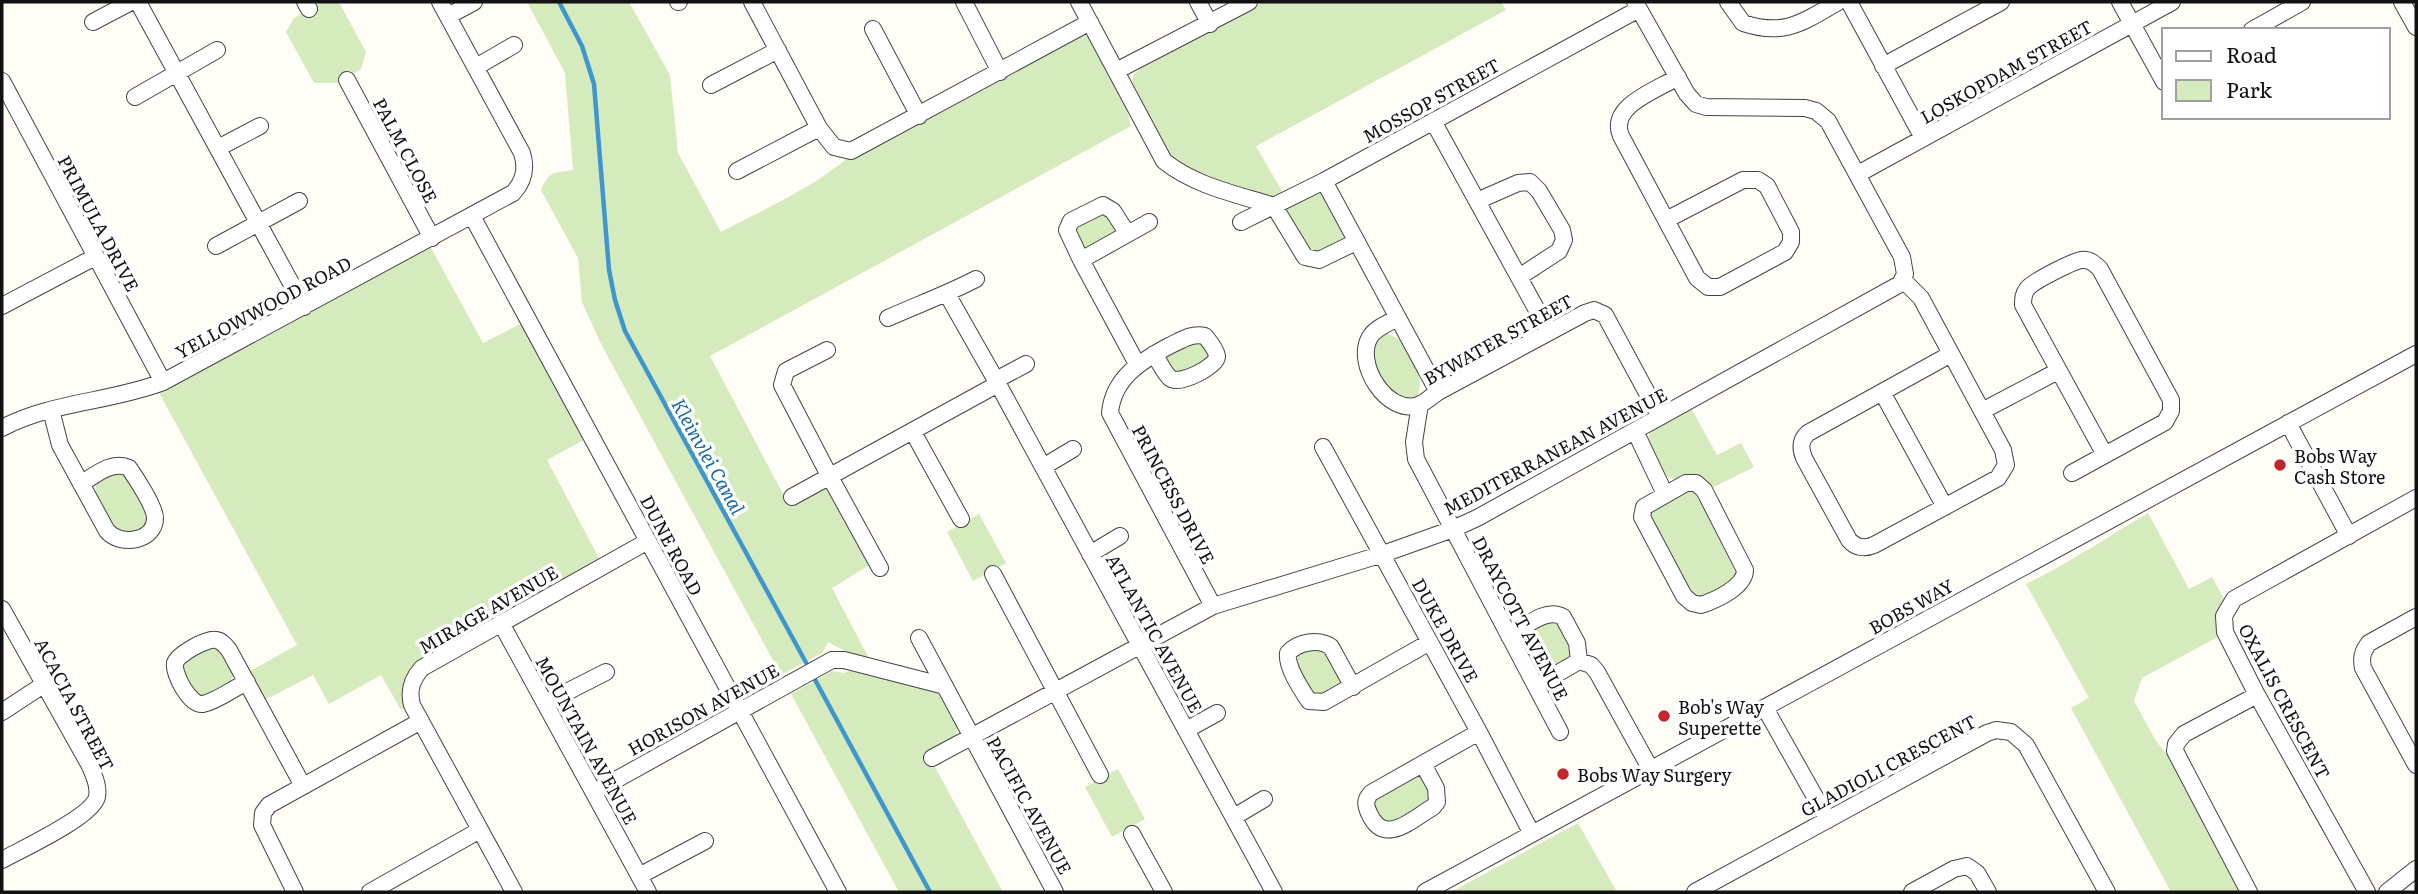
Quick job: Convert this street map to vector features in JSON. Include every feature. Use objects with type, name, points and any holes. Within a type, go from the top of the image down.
[{"type":"street","points":[[93,22],[131,2]]},
{"type":"street","points":[[138,2],[304,307]]},
{"type":"street","points":[[474,2],[444,9],[476,67],[514,46]]},
{"type":"street","points":[[752,2],[818,128],[834,147],[851,151],[1090,22]]},
{"type":"street","points":[[964,2],[1000,72]]},
{"type":"street","points":[[1079,2],[1164,161],[1198,181],[1274,206],[1305,257],[1319,260],[1356,242]]},
{"type":"street","points":[[1198,2],[1210,24]]},
{"type":"street","points":[[1116,71],[1249,2]]},
{"type":"street","points":[[1728,2],[1743,23],[1763,28],[1793,27],[1838,2]]},
{"type":"street","points":[[1849,2],[1923,138]]},
{"type":"street","points":[[1883,66],[2001,2]]},
{"type":"street","points":[[2120,2],[2162,76]]},
{"type":"street","name":"LOSKOPDAM STREET","points":[[1858,173],[2172,2]]},
{"type":"street","points":[[2256,28],[2302,2]]},
{"type":"street","points":[[2402,2],[2416,27]]},
{"type":"street","points":[[1637,6],[1689,98],[1701,106],[1805,108],[1816,111],[1828,121],[1902,257],[1906,268],[1903,280],[1920,298],[1951,354],[2003,450],[2006,460],[2004,470],[1998,478],[1874,545],[1865,548],[1856,546],[1849,540],[1802,453],[1803,439],[1808,433],[1951,354]]},
{"type":"street","name":"MOSSOP STREET","points":[[1241,222],[1324,181],[1637,6]]},
{"type":"street","points":[[873,29],[919,116]]},
{"type":"street","points":[[135,97],[217,50]]},
{"type":"street","points":[[711,85],[778,50]]},
{"type":"street","name":"YELLOWWOOD ROAD","points":[[2,428],[26,416],[137,392],[163,382],[513,193],[523,178],[525,169],[522,153],[476,67]]},
{"type":"street","points":[[1666,220],[1743,180],[1753,179],[1767,186],[1791,232],[1791,242],[1785,252],[1725,285],[1708,287],[1697,278],[1621,136],[1618,126],[1625,108],[1678,77]]},
{"type":"street","name":"PALM CLOSE","points":[[347,80],[432,238]]},
{"type":"street","name":"PRIMULA DRIVE","points":[[3,88],[163,382]]},
{"type":"street","points":[[1433,121],[1549,332]]},
{"type":"street","points":[[218,148],[260,126]]},
{"type":"street","points":[[737,171],[818,128]]},
{"type":"street","points":[[1324,181],[1438,392]]},
{"type":"street","points":[[1477,201],[1518,183],[1530,182],[1539,191],[1562,230],[1564,240],[1559,251],[1519,276]]},
{"type":"street","points":[[216,246],[299,201]]},
{"type":"street","points":[[1127,233],[1107,205],[1098,206],[1068,225],[1068,234],[1137,364]]},
{"type":"street","name":"DUNE ROAD","points":[[472,216],[838,892]]},
{"type":"street","points":[[1081,260],[1149,222]]},
{"type":"street","points":[[2,306],[96,257]]},
{"type":"street","points":[[2072,473],[2105,455],[2165,422],[2172,405],[2100,270],[2088,261],[2079,261],[2029,286],[2024,294],[2025,310],[2105,455]]},
{"type":"street","points":[[888,318],[976,279]]},
{"type":"street","name":"MEDITERRANEAN AVENUE","points":[[932,758],[1213,606],[1382,554],[1453,529],[1893,290],[1903,280]]},
{"type":"street","name":"ATLANTIC AVENUE","points":[[947,294],[1272,891]]},
{"type":"street","name":"BYWATER STREET","points":[[1420,404],[1589,311],[1601,313],[1660,417]]},
{"type":"street","points":[[1397,318],[1372,333],[1367,346],[1369,368],[1379,389],[1388,398],[1404,405],[1420,404]]},
{"type":"street","points":[[827,350],[786,371],[782,385],[880,568]]},
{"type":"street","name":"PRINCESS DRIVE","points":[[1154,354],[1137,364],[1119,385],[1111,408],[1111,418],[1213,606]]},
{"type":"street","name":"BOBS WAY","points":[[1425,892],[2416,354]]},
{"type":"street","points":[[792,497],[913,432],[1026,363]]},
{"type":"street","points":[[1982,411],[2059,371]]},
{"type":"street","points":[[1882,392],[1945,507]]},
{"type":"street","name":"DRAYCOTT AVENUE","points":[[1420,404],[1414,442],[1416,459],[1560,732]]},
{"type":"street","points":[[51,411],[60,445],[81,484],[107,531],[114,538],[125,542],[132,541],[152,528],[155,521],[153,510],[128,468],[114,465],[81,484]]},
{"type":"street","points":[[2288,423],[2349,536]]},
{"type":"street","points":[[1635,431],[1665,494]]},
{"type":"street","points":[[913,432],[961,519]]},
{"type":"street","name":"DUKE DRIVE","points":[[1323,447],[1532,834]]},
{"type":"street","points":[[1043,467],[1073,449]]},
{"type":"street","points":[[1686,483],[1700,486],[1744,565],[1745,575],[1742,582],[1704,604],[1692,603],[1684,596],[1643,517],[1644,507],[1665,494],[1686,483]]},
{"type":"street","name":"OXALIS CRESCENT","points":[[2367,892],[2257,695],[2225,632],[2224,616],[2234,599],[2416,498]]},
{"type":"street","name":"ATLANTIC AVENUE","points":[[1090,554],[1120,536]]},
{"type":"street","name":"MIRAGE AVENUE","points":[[514,892],[421,721],[411,699],[411,686],[422,668],[648,541]]},
{"type":"street","points":[[993,574],[1100,775]]},
{"type":"street","name":"ACACIA STREET","points":[[2,609],[96,779],[98,789],[94,806],[82,817],[2,860]]},
{"type":"street","points":[[1509,636],[1548,614],[1559,615],[1577,643],[1579,661]]},
{"type":"street","points":[[2416,617],[2369,643],[2361,658],[2363,668],[2416,765]]},
{"type":"street","name":"MOUNTAIN AVENUE","points":[[501,623],[648,892]]},
{"type":"street","points":[[919,638],[971,737]]},
{"type":"street","points":[[247,682],[205,704],[197,704],[189,698],[176,672],[176,662],[181,655],[208,640],[219,641],[226,646],[247,682],[303,786]]},
{"type":"street","points":[[1353,687],[1430,642]]},
{"type":"street","name":"HORISON AVENUE","points":[[594,792],[832,660],[844,660],[945,687]]},
{"type":"street","points":[[1536,686],[1579,661]]},
{"type":"street","points":[[1579,661],[1597,672],[1651,770]]},
{"type":"street","points":[[545,703],[606,672]]},
{"type":"street","points":[[2,712],[43,685]]},
{"type":"street","points":[[2249,892],[2175,751],[2176,744],[2184,734],[2257,695]]},
{"type":"street","points":[[1765,708],[1828,820]]},
{"type":"street","name":"ATLANTIC AVENUE","points":[[1186,730],[1217,713]]},
{"type":"street","points":[[295,892],[265,835],[262,818],[269,805],[421,721]]},
{"type":"street","name":"GLADIOLI CRESCENT","points":[[1695,892],[1987,733],[2004,731],[2018,736],[2026,745],[2108,892]]},
{"type":"street","points":[[1423,764],[1436,788],[1437,802],[1392,831],[1379,828],[1373,823],[1366,807],[1367,797],[1371,793],[1479,732]]},
{"type":"street","name":"PACIFIC AVENUE","points":[[971,737],[1055,892]]},
{"type":"street","points":[[1234,817],[1264,799]]},
{"type":"street","points":[[370,892],[480,830]]},
{"type":"street","points":[[1132,834],[1164,892]]},
{"type":"street","points":[[639,876],[705,841]]},
{"type":"street","points":[[1912,892],[1954,869],[1967,866],[1977,873],[1988,892]]},
{"type":"street","points":[[2387,892],[2416,869]]},
{"type":"green space","points":[[323,2],[340,4],[366,52],[361,69],[337,83],[314,83],[286,32],[294,18]]},
{"type":"green space","points":[[527,2],[629,2],[670,75],[678,153],[721,232],[803,189],[849,157],[1075,37],[1086,36],[1093,39],[1121,90],[1131,126],[710,356],[782,492],[792,498],[829,488],[871,564],[832,588],[873,666],[828,642],[822,653],[781,675],[601,344],[582,302],[578,258],[541,190],[553,174],[573,170],[565,73]]},
{"type":"green space","points":[[1263,2],[1501,2],[1506,10],[1256,146],[1284,195],[1281,198],[1266,198],[1180,165],[1165,148],[1132,81],[1134,74],[1140,69]]},
{"type":"green space","points":[[1320,190],[1346,237],[1345,241],[1313,256],[1285,209]]},
{"type":"green space","points":[[1100,211],[1111,212],[1118,226],[1115,233],[1087,250],[1079,247],[1075,225]]},
{"type":"green space","points":[[430,246],[483,343],[528,320],[591,436],[547,460],[600,560],[418,664],[407,707],[401,710],[381,675],[329,704],[313,675],[263,701],[248,672],[297,645],[158,391]]},
{"type":"green space","points":[[1384,333],[1402,341],[1418,368],[1420,388],[1417,397],[1409,402],[1388,391],[1370,355],[1377,336]]},
{"type":"green space","points":[[1193,338],[1204,341],[1211,352],[1208,363],[1181,378],[1164,361],[1168,353]]},
{"type":"green space","points":[[1691,408],[1717,455],[1741,443],[1754,467],[1708,490],[1698,475],[1676,480],[1662,474],[1650,450],[1648,436],[1657,426]]},
{"type":"green space","points":[[118,473],[125,475],[144,504],[146,519],[136,533],[113,531],[96,496],[97,483],[104,477]]},
{"type":"green space","points":[[1685,488],[1698,490],[1741,576],[1703,600],[1695,600],[1649,520],[1648,508]]},
{"type":"green space","points":[[2148,513],[2189,589],[2212,577],[2227,604],[2225,633],[2142,678],[2134,701],[2156,741],[2170,758],[2243,892],[2171,892],[2071,708],[2089,698],[2026,584]]},
{"type":"green space","points":[[979,514],[1006,563],[973,581],[947,532]]},
{"type":"green space","points":[[1556,619],[1574,655],[1545,674],[1532,665],[1520,639],[1522,632]]},
{"type":"green space","points":[[209,646],[220,648],[234,673],[219,691],[196,695],[185,677],[183,666],[191,657]]},
{"type":"green space","points":[[1326,647],[1344,680],[1342,687],[1313,698],[1291,659],[1295,652]]},
{"type":"green space","points":[[857,668],[939,691],[953,713],[958,727],[950,739],[928,754],[1003,892],[899,892],[791,694],[832,671],[844,673]]},
{"type":"green space","points":[[1118,769],[1145,819],[1112,837],[1085,787]]},
{"type":"green space","points":[[1417,773],[1424,776],[1435,796],[1432,803],[1390,826],[1381,825],[1371,805],[1373,797]]},
{"type":"green space","points":[[1578,823],[1617,892],[1451,892]]},
{"type":"waterway","name":"Kleinvlei Canal","points":[[559,2],[582,46],[594,84],[609,270],[625,331],[809,668]]},
{"type":"waterway","name":"Kleinvlei Canal","points":[[813,676],[930,892]]},
{"type":"place","name":"Bobs Way Cash Store","points":[[2280,465]]},
{"type":"place","name":"Bob's Way Superette","points":[[1664,716]]},
{"type":"place","name":"Bobs Way Surgery","points":[[1563,774]]}]
